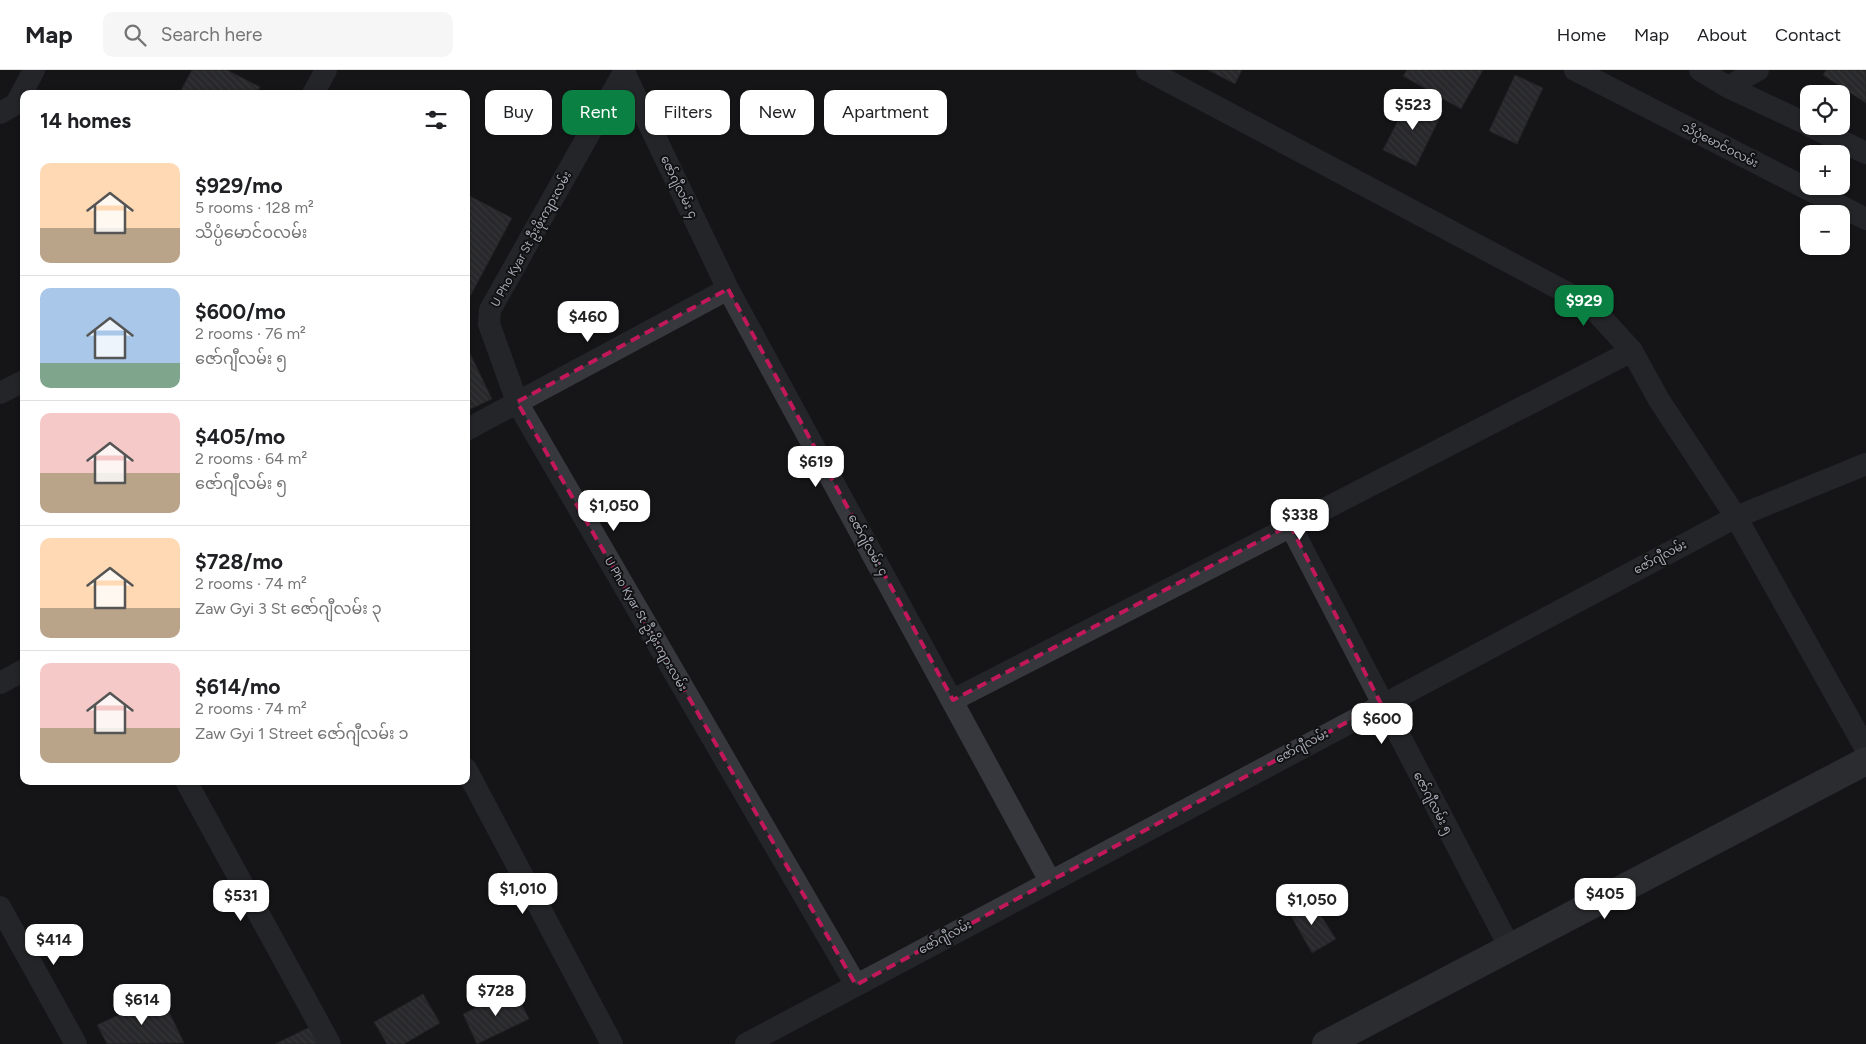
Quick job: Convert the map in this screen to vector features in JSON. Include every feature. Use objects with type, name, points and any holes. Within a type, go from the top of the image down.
[{"type":"street","points":[[23,90],[34,70]]},
{"type":"street","points":[[315,90],[326,70]]},
{"type":"street","points":[[1147,70],[1590,305],[1632,351],[1659,400],[1736,517],[1866,749]]},
{"type":"street","name":"သိပ္ပံမောင်ဝလမ်း","points":[[1575,70],[1866,219]]},
{"type":"street","points":[[1700,70],[1728,87],[1800,121]]},
{"type":"street","points":[[1728,87],[1758,70]]},
{"type":"street","name":"ဇော်ဂျီလမ်း ၄","points":[[625,71],[728,289],[1050,881]]},
{"type":"street","name":"U Pho Kyar St ဦးဖိုးကျားလမ်း","points":[[625,71],[490,310],[489,324],[517,402],[856,985]]},
{"type":"street","points":[[13,109],[20,96]]},
{"type":"street","points":[[1829,135],[1866,153]]},
{"type":"street","points":[[470,428],[728,289]]},
{"type":"street","points":[[953,700],[1290,525],[1632,351]]},
{"type":"street","points":[[0,393],[20,383]]},
{"type":"street","name":"ဇော်ဂျီလမ်း","points":[[746,1044],[1381,704],[1736,517],[1866,464]]},
{"type":"street","name":"ဇော်ဂျီလမ်း ၅","points":[[1290,525],[1381,704],[1509,946]]},
{"type":"street","points":[[0,683],[20,672]]},
{"type":"street","points":[[1326,1044],[1509,946],[1866,761]]},
{"type":"street","points":[[470,777],[612,1044]]},
{"type":"street","points":[[188,785],[330,1044]]},
{"type":"street","points":[[0,907],[76,1044]]},
{"type":"highlighted area","points":[[728,289],[953,700],[1290,525],[1381,704],[856,985],[517,402]]},
{"type":"building","points":[[192,70],[227,70],[260,87],[258,90],[181,90]]},
{"type":"building","points":[[1208,70],[1242,70],[1235,84]]},
{"type":"building","points":[[1407,70],[1483,70],[1461,109],[1403,76]]},
{"type":"building","points":[[1826,70],[1866,70],[1866,103],[1850,93],[1850,85],[1838,85],[1823,75]]},
{"type":"building","points":[[1515,75],[1543,88],[1517,144],[1489,131]]},
{"type":"building","points":[[1411,95],[1443,111],[1416,166],[1383,150]]},
{"type":"building","points":[[470,196],[512,218],[470,297]]},
{"type":"building","points":[[470,353],[492,399],[470,409]]},
{"type":"building","points":[[1312,902],[1336,939],[1312,953],[1287,909]]},
{"type":"building","points":[[514,989],[529,1019],[477,1044],[463,1014]]},
{"type":"building","points":[[423,994],[440,1023],[404,1044],[387,1044],[374,1022]]},
{"type":"building","points":[[161,995],[184,1043],[107,1044],[97,1025]]},
{"type":"building","points":[[310,1027],[319,1044],[275,1044]]}]
